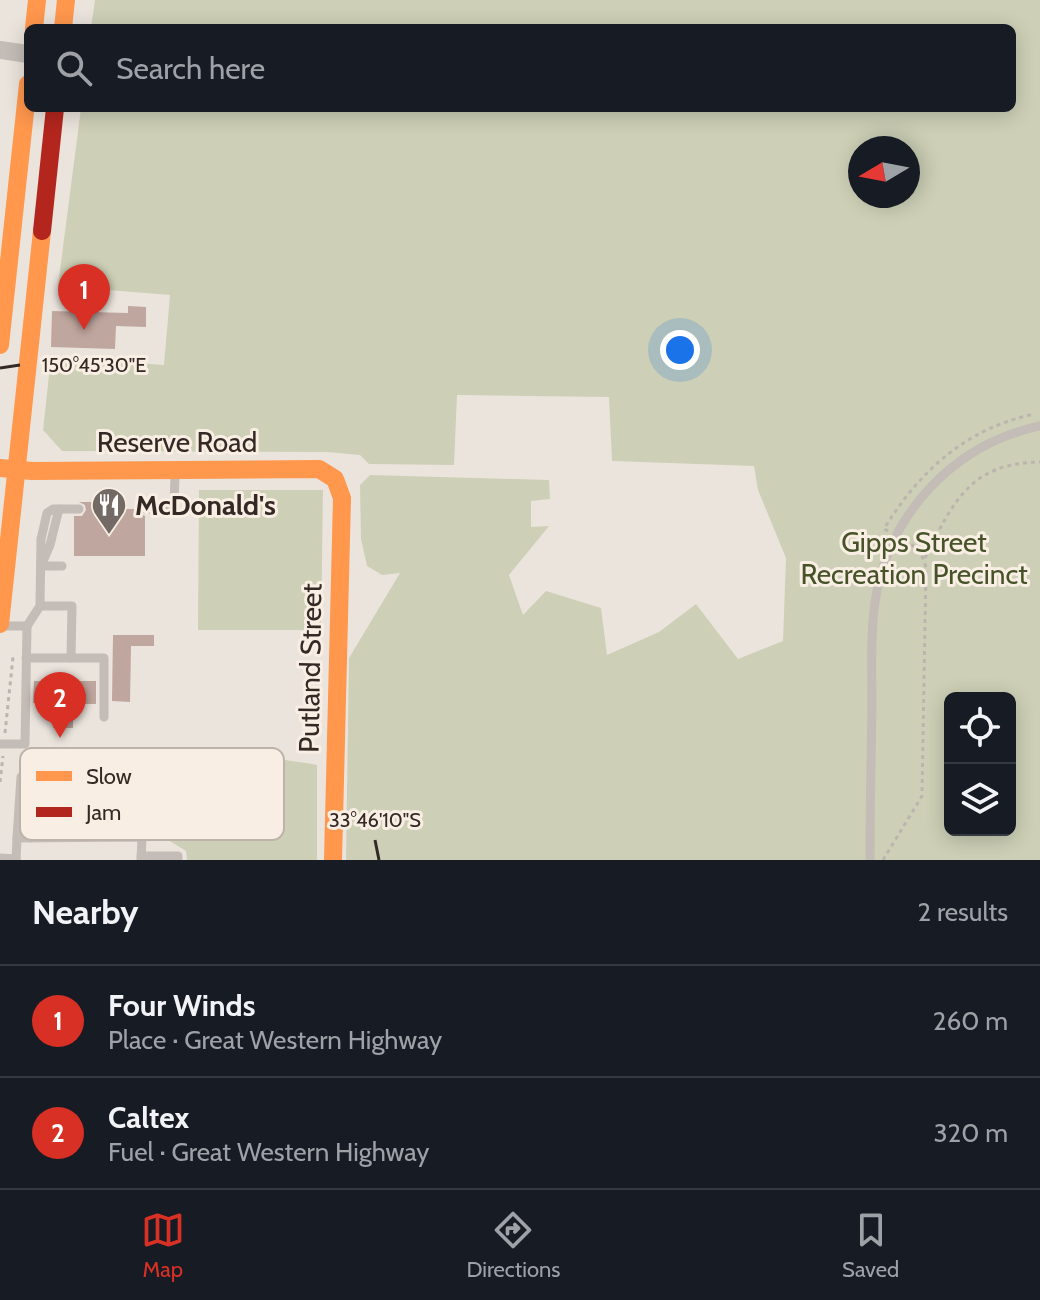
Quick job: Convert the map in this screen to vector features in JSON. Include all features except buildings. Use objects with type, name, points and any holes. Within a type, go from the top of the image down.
[{"type":"main road","points":[[34,24],[37,0]]},
{"type":"main road","points":[[63,24],[66,0]]},
{"type":"main road","points":[[0,345],[25,112]]},
{"type":"main road","points":[[0,625],[8,468],[54,112]]},
{"type":"main road","name":"Reserve Road","points":[[8,468],[319,469],[335,478]]},
{"type":"main road","name":"Putland Street","points":[[333,860],[342,498],[340,485],[335,478]]},
{"type":"street","points":[[0,50],[24,53]]},
{"type":"lane","points":[[870,860],[874,604],[878,583],[896,535],[921,497],[960,460],[999,437],[1040,426]]},
{"type":"lane","points":[[145,509],[174,509],[175,470]]},
{"type":"lane","points":[[0,744],[25,744],[27,626],[40,606],[41,566],[59,509],[79,509]]},
{"type":"lane","points":[[41,566],[62,566]]},
{"type":"lane","points":[[40,606],[72,606],[71,658]]},
{"type":"lane","points":[[0,625],[27,626]]},
{"type":"lane","points":[[26,658],[104,658],[104,717]]},
{"type":"lane","points":[[0,858],[16,859],[20,792]]},
{"type":"lane","points":[[141,858],[178,856],[178,860]]},
{"type":"path","points":[[925,558],[914,545],[884,529],[911,488],[938,460],[990,427],[1040,413]]},
{"type":"path","points":[[883,860],[922,796],[925,558],[946,516],[966,490],[989,472],[1011,463],[1040,462]]},
{"type":"green space","name":"Gipps Street Recreation Precinct","points":[[95,0],[1040,0],[1040,860],[346,860],[349,658],[400,573],[382,575],[367,566],[361,539],[360,485],[370,475],[549,480],[550,499],[531,501],[531,527],[549,526],[509,575],[523,615],[546,591],[601,608],[607,655],[659,632],[696,604],[738,659],[783,641],[786,558],[758,490],[754,466],[612,461],[609,397],[457,395],[454,465],[369,464],[360,455],[327,452],[62,451],[43,430],[51,357],[164,365],[170,295],[58,286],[80,112],[1016,112],[1016,24],[92,24]]},
{"type":"green space","points":[[199,490],[323,490],[321,630],[198,630]]},
{"type":"green space","points":[[284,760],[317,765],[317,860],[187,860],[186,851],[170,841],[284,840]]},
{"type":"traffic: slow","points":[[34,24],[37,0]]},
{"type":"traffic: slow","points":[[63,24],[66,0]]},
{"type":"traffic: slow","points":[[0,345],[25,112]]},
{"type":"traffic: slow","points":[[0,624],[42,231]]},
{"type":"traffic: slow","points":[[0,468],[32,471],[319,469],[335,479],[342,498],[333,860]]},
{"type":"traffic: jam","points":[[42,231],[55,112]]},
{"type":"place","name":"Four Winds","points":[[84,330]]},
{"type":"place","name":"McDonald's","points":[[109,536]]},
{"type":"place","name":"Caltex","points":[[60,738]]}]
